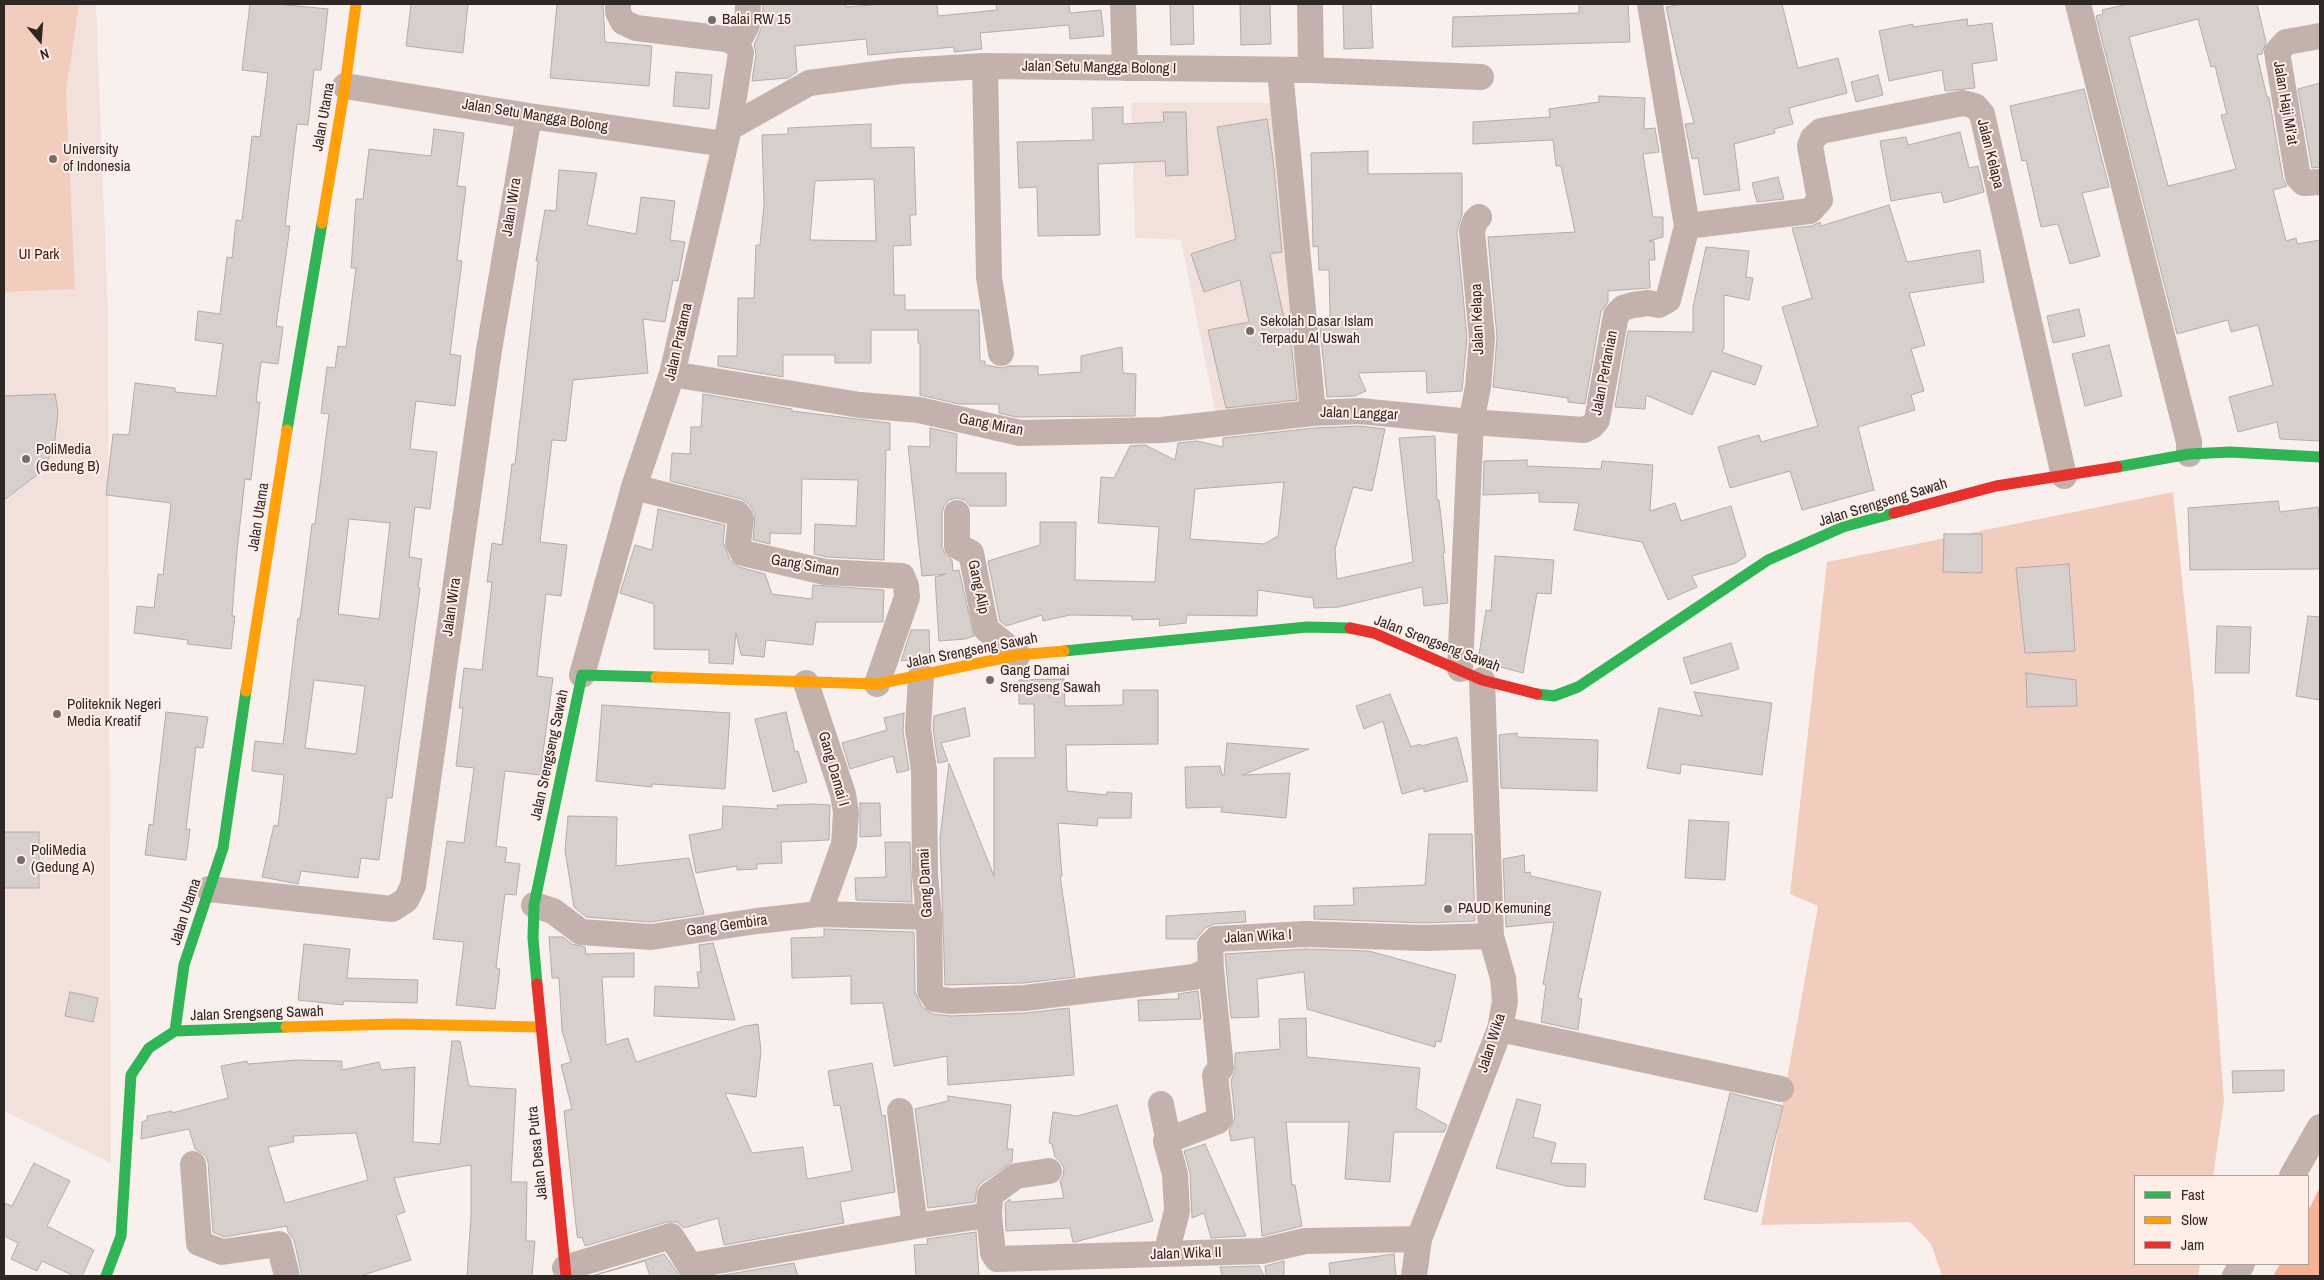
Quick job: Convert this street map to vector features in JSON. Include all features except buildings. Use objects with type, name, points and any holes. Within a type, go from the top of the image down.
[{"type":"street","name":"Jalan Utama","points":[[175,1031],[184,965],[223,848],[249,670],[279,490],[290,401],[345,86],[356,4]]},
{"type":"street","points":[[618,4],[618,12],[623,22],[636,28],[726,39],[737,44]]},
{"type":"street","name":"Jalan Pratama","points":[[582,675],[634,488],[672,374],[727,136],[741,53],[737,44],[747,25],[748,4]]},
{"type":"street","points":[[1123,4],[1125,68]]},
{"type":"street","points":[[1310,4],[1311,70]]},
{"type":"street","name":"Jalan Pertanian","points":[[1471,422],[1584,430],[1592,426],[1597,420],[1616,315],[1623,308],[1632,304],[1648,303],[1659,305],[1668,300],[1686,226],[1650,4]]},
{"type":"street","points":[[2078,4],[2187,440]]},
{"type":"street","name":"Jalan Haji Mi'at","points":[[2320,36],[2286,42],[2277,52],[2298,177],[2304,183],[2320,182]]},
{"type":"street","points":[[985,66],[989,277],[1001,353]]},
{"type":"street","name":"Jalan Setu Mangga Bolong I","points":[[727,136],[809,83],[900,71],[985,66],[1311,70],[1481,77]]},
{"type":"street","name":"Jalan Langgar","points":[[1280,71],[1313,413],[1360,411],[1471,422]]},
{"type":"street","name":"Jalan Setu Mangga Bolong","points":[[345,86],[528,116],[727,136]]},
{"type":"street","name":"Jalan Kelapa","points":[[1686,226],[1810,211],[1820,200],[1810,146],[1813,138],[1821,131],[1963,103],[1974,106],[1982,114],[2062,466]]},
{"type":"street","name":"Jalan Wira","points":[[210,889],[392,909],[406,900],[413,886],[488,360],[528,116]]},
{"type":"street","name":"Jalan Kelapa","points":[[1471,422],[1478,387],[1482,338],[1472,232],[1475,221],[1478,218]]},
{"type":"street","name":"Gang Miran","points":[[672,374],[860,405],[919,410],[1020,433],[1162,430],[1313,413]]},
{"type":"street","points":[[1471,422],[1471,674]]},
{"type":"street","name":"Jalan Srengseng Sawah","points":[[106,1276],[121,1236],[127,1115],[131,1075],[149,1048],[175,1031],[396,1024],[540,1028],[533,938],[534,906],[582,675],[877,684],[1018,655],[1307,627],[1344,627],[1374,633],[1471,674],[1532,693],[1554,696],[1578,687],[1776,556],[1843,527],[1996,486],[2062,466],[2187,440],[2230,452],[2320,457]]},
{"type":"street","name":"Gang Siman","points":[[634,488],[737,513],[741,518],[738,543],[743,553],[825,572],[902,576],[906,586],[907,597],[877,684]]},
{"type":"street","name":"Gang Alip","points":[[957,513],[957,546],[971,553],[986,629],[1018,655]]},
{"type":"street","name":"Jalan Wika","points":[[1414,1276],[1419,1239],[1513,1033],[1505,1001],[1503,978],[1491,936],[1471,674]]},
{"type":"street","name":"Gang Damai","points":[[921,676],[918,729],[924,770],[925,875],[929,917],[930,991],[935,1000],[1025,998],[1194,977],[1211,969]]},
{"type":"street","name":"Gang Damai I","points":[[806,683],[843,794],[846,813],[844,844],[819,914]]},
{"type":"street","name":"Gang Gembira","points":[[534,906],[553,911],[581,932],[651,937],[819,914],[929,917]]},
{"type":"street","name":"Jalan Wika I","points":[[1168,1138],[1218,1121],[1220,1118],[1215,1075],[1221,1068],[1210,945],[1216,939],[1305,934],[1424,938],[1491,936]]},
{"type":"street","name":"Jalan Desa Putra","points":[[540,1028],[566,1272]]},
{"type":"street","points":[[1513,1033],[1781,1089]]},
{"type":"street","points":[[1161,1104],[1168,1138],[1166,1143],[1175,1174],[1177,1211],[1166,1254]]},
{"type":"street","points":[[900,1110],[915,1226]]},
{"type":"street","points":[[2293,1175],[2320,1127]]},
{"type":"street","points":[[193,1164],[198,1243],[222,1252],[279,1244],[287,1276]]},
{"type":"street","points":[[566,1272],[671,1236],[690,1266],[915,1226],[989,1215],[990,1196],[1010,1180],[1016,1176],[1048,1171]]},
{"type":"street","name":"Jalan Wika II","points":[[989,1215],[994,1258],[1054,1267],[1166,1254],[1262,1252],[1306,1241],[1419,1239]]},
{"type":"street","points":[[2235,1276],[2241,1265]]},
{"type":"shaded area","name":"Politeknik Negeri Media Kreatif","points":[[4,4],[96,4],[108,314],[111,1163],[4,1111]]},
{"type":"shaded area","name":"Sekolah Dasar Islam Terpadu Al Uswah","points":[[1131,103],[1272,103],[1308,410],[1217,420],[1181,240],[1135,238]]},
{"type":"shaded area","points":[[2320,1187],[2320,1276],[2273,1276],[2279,1265],[2309,1265],[2309,1209]]},
{"type":"green space","name":"UI Park","points":[[4,4],[79,4],[66,91],[75,289],[4,292]]},
{"type":"green space","points":[[2173,492],[2194,695],[2224,1102],[2213,1175],[2134,1175],[2134,1265],[2200,1265],[2198,1276],[1942,1276],[1931,1244],[1910,1222],[1761,1225],[1818,906],[1790,894],[1827,562]]},
{"type":"traffic: fast","points":[[287,430],[322,223]]},
{"type":"traffic: fast","points":[[2117,467],[2189,454],[2230,452],[2320,457]]},
{"type":"traffic: fast","points":[[1537,694],[1554,696],[1578,687],[1768,560],[1843,527],[1894,513]]},
{"type":"traffic: fast","points":[[1064,651],[1307,627],[1350,628]]},
{"type":"traffic: fast","points":[[537,984],[533,938],[534,905],[582,675],[656,677]]},
{"type":"traffic: fast","points":[[175,1031],[184,965],[223,848],[246,691]]},
{"type":"traffic: fast","points":[[106,1276],[121,1236],[131,1075],[149,1048],[175,1031],[286,1027]]},
{"type":"traffic: slow","points":[[322,223],[345,86],[356,4]]},
{"type":"traffic: slow","points":[[246,691],[287,430]]},
{"type":"traffic: slow","points":[[656,677],[877,684],[1018,655],[1064,651]]},
{"type":"traffic: slow","points":[[286,1027],[396,1024],[540,1027]]},
{"type":"traffic: jam","points":[[1894,513],[1996,486],[2117,467]]},
{"type":"traffic: jam","points":[[1350,628],[1374,633],[1482,680],[1537,694]]},
{"type":"traffic: jam","points":[[537,984],[566,1276]]},
{"type":"place","name":"Balai RW 15","points":[[712,20]]},
{"type":"place","name":"University of Indonesia","points":[[53,159]]},
{"type":"place","name":"Sekolah Dasar Islam Terpadu Al Uswah","points":[[1250,331]]},
{"type":"place","name":"PoliMedia (Gedung B)","points":[[26,459]]},
{"type":"place","name":"Gang Damai Srengseng Sawah","points":[[990,680]]},
{"type":"place","name":"Politeknik Negeri Media Kreatif","points":[[57,714]]},
{"type":"place","name":"PoliMedia (Gedung A)","points":[[21,860]]},
{"type":"place","name":"PAUD Kemuning","points":[[1448,909]]}]
